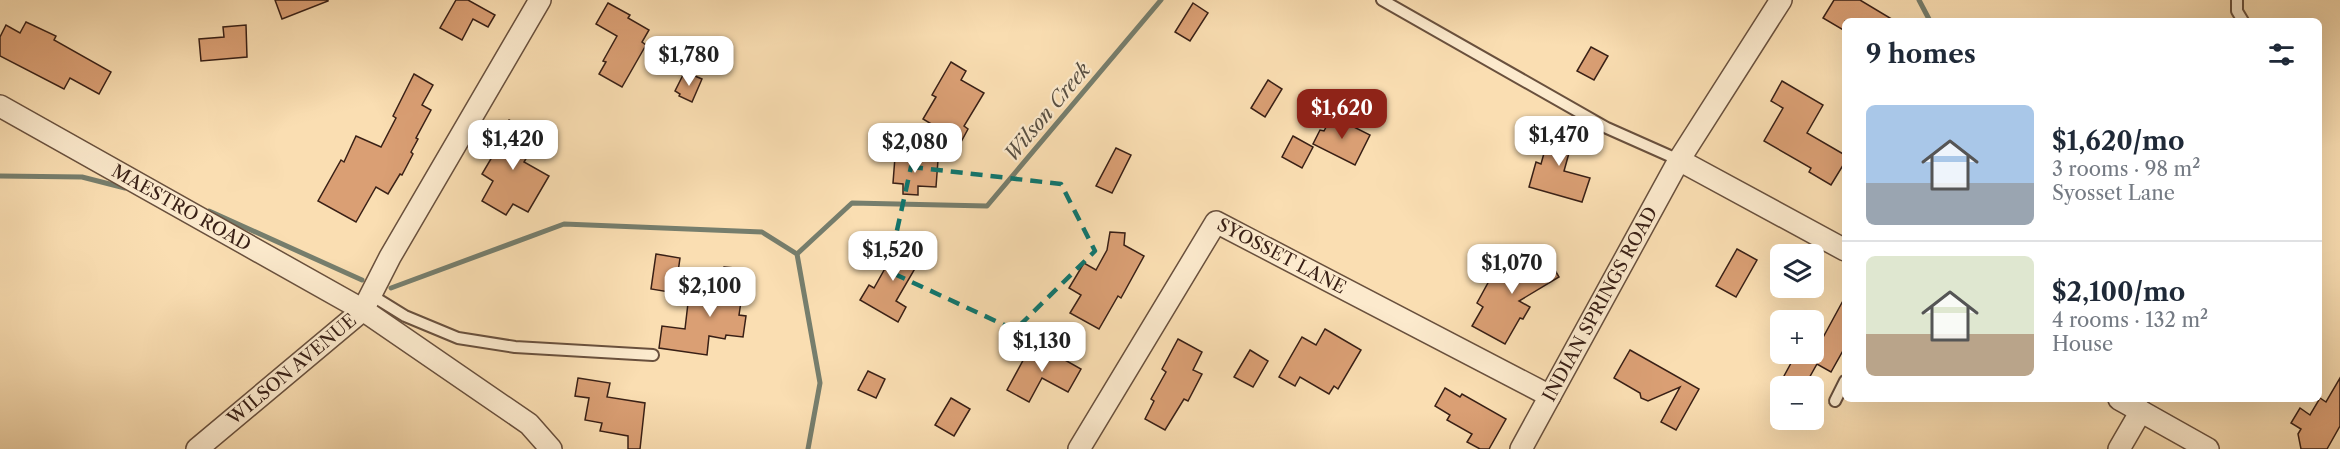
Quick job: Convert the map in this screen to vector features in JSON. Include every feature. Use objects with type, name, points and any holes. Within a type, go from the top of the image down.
[{"type":"street","name":"WILSON AVENUE","points":[[197,449],[367,303],[390,257],[540,0]]},
{"type":"street","name":"INDIAN SPRINGS ROAD","points":[[1521,449],[1679,160],[1781,0]]},
{"type":"street","name":"MAESTRO ROAD","points":[[0,106],[367,303],[529,424],[551,449]]},
{"type":"street","points":[[1679,160],[1842,248]]},
{"type":"street","name":"SYOSSET LANE","points":[[1079,449],[1216,222],[1550,396]]},
{"type":"street","points":[[2119,449],[2144,405],[2208,449]]},
{"type":"lane","points":[[1382,0],[1607,128],[1679,160]]},
{"type":"lane","points":[[2237,0],[2237,10],[2241,18]]},
{"type":"lane","points":[[367,303],[458,338],[515,347],[653,355]]},
{"type":"lane","points":[[1835,401],[1842,387]]},
{"type":"highlighted area","points":[[911,167],[1061,184],[1095,251],[1015,330],[888,271]]},
{"type":"building","points":[[275,0],[328,0],[328,1],[282,19]]},
{"type":"building","points":[[456,0],[468,0],[495,15],[488,27],[473,19],[462,40],[440,28]]},
{"type":"building","points":[[1834,0],[1860,0],[1890,18],[1842,18],[1842,29],[1823,18]]},
{"type":"building","points":[[608,3],[630,15],[628,18],[649,30],[642,42],[646,45],[622,87],[599,74],[606,62],[603,61],[617,36],[596,24]]},
{"type":"building","points":[[1193,3],[1208,13],[1190,41],[1175,32]]},
{"type":"building","points":[[26,22],[56,36],[54,40],[111,72],[99,94],[70,78],[64,89],[0,56],[0,37],[6,25],[20,33]]},
{"type":"building","points":[[246,25],[247,57],[201,61],[199,39],[224,37],[223,27]]},
{"type":"building","points":[[1591,47],[1608,56],[1594,80],[1577,71]]},
{"type":"building","points":[[951,62],[966,71],[961,80],[984,93],[964,126],[968,129],[961,142],[923,119],[936,97],[932,95]]},
{"type":"building","points":[[414,74],[433,85],[422,105],[431,110],[416,138],[418,139],[411,152],[413,154],[402,175],[400,174],[388,194],[376,187],[356,222],[318,201],[341,160],[344,162],[356,136],[381,147],[396,118],[393,116]]},
{"type":"building","points":[[690,74],[702,79],[692,102],[679,96],[680,94],[675,91],[683,75],[688,77]]},
{"type":"building","points":[[1268,80],[1282,89],[1265,117],[1251,108]]},
{"type":"building","points":[[1782,81],[1823,105],[1807,133],[1842,153],[1842,167],[1831,185],[1809,172],[1811,168],[1764,141],[1783,108],[1771,101]]},
{"type":"building","points":[[1332,116],[1370,135],[1355,165],[1313,144],[1320,130],[1324,131]]},
{"type":"building","points":[[509,120],[539,137],[524,162],[549,176],[528,212],[513,204],[506,215],[482,201],[493,181],[482,174],[495,152],[491,150]]},
{"type":"building","points":[[1553,121],[1576,128],[1564,171],[1590,178],[1582,202],[1529,187],[1536,162],[1541,164]]},
{"type":"building","points":[[1293,136],[1313,147],[1302,168],[1282,157]]},
{"type":"building","points":[[1116,148],[1131,155],[1112,193],[1096,186]]},
{"type":"building","points":[[895,157],[938,160],[936,187],[918,186],[918,195],[903,194],[903,184],[893,183]]},
{"type":"building","points":[[1110,232],[1125,233],[1124,245],[1144,256],[1121,298],[1118,296],[1099,329],[1070,313],[1081,295],[1069,288],[1084,263],[1096,270],[1107,250]]},
{"type":"building","points":[[901,240],[924,253],[896,301],[906,307],[898,322],[860,300],[869,285],[874,288]]},
{"type":"building","points":[[1737,249],[1757,260],[1736,297],[1716,286]]},
{"type":"building","points":[[1540,250],[1545,259],[1548,258],[1559,277],[1519,301],[1530,307],[1523,319],[1520,318],[1505,344],[1472,326],[1483,307],[1477,303],[1495,270],[1501,273],[1508,260],[1516,264]]},
{"type":"building","points":[[656,254],[680,258],[675,293],[651,289]]},
{"type":"building","points":[[724,267],[746,269],[739,315],[746,316],[743,337],[726,335],[725,339],[709,336],[707,355],[659,348],[662,326],[685,329],[688,303],[715,307],[718,283],[722,283]]},
{"type":"building","points":[[1842,303],[1842,352],[1831,372],[1817,364],[1824,364],[1824,336]]},
{"type":"building","points":[[1325,329],[1361,350],[1338,389],[1334,386],[1329,394],[1300,377],[1295,386],[1279,377],[1302,337],[1316,345]]},
{"type":"building","points":[[1178,339],[1202,352],[1193,370],[1202,374],[1188,401],[1184,399],[1165,430],[1145,419],[1154,401],[1151,399],[1166,372],[1162,369]]},
{"type":"building","points":[[1033,342],[1081,369],[1068,392],[1042,378],[1029,402],[1007,390]]},
{"type":"building","points":[[1250,350],[1268,361],[1253,387],[1234,377]]},
{"type":"building","points":[[1630,350],[1699,389],[1676,430],[1661,422],[1680,387],[1648,401],[1641,398],[1640,393],[1614,378]]},
{"type":"building","points":[[1791,364],[1817,364],[1810,376],[1784,376]]},
{"type":"building","points":[[868,371],[885,379],[876,398],[858,390]]},
{"type":"building","points":[[578,378],[610,383],[607,397],[645,403],[640,449],[628,449],[628,436],[600,431],[602,423],[585,420],[589,398],[575,396]]},
{"type":"building","points":[[2340,378],[2340,426],[2327,449],[2301,449],[2298,434],[2301,429],[2291,423],[2300,408],[2310,415],[2318,402],[2322,402],[2322,399],[2326,402]]},
{"type":"building","points":[[1445,388],[1460,397],[1462,394],[1506,419],[1489,449],[1480,449],[1467,442],[1472,434],[1447,420],[1450,415],[1435,406]]},
{"type":"building","points":[[951,398],[970,409],[954,436],[935,425]]},
{"type":"waterway","name":"Wilson Creek","points":[[808,449],[820,383],[797,254],[852,203],[987,206],[1161,0]]},
{"type":"waterway","points":[[1919,0],[1928,18]]},
{"type":"waterway","points":[[0,176],[82,177],[125,188]]},
{"type":"waterway","points":[[209,211],[362,280]]},
{"type":"waterway","points":[[391,288],[564,224],[762,232],[797,254]]}]
